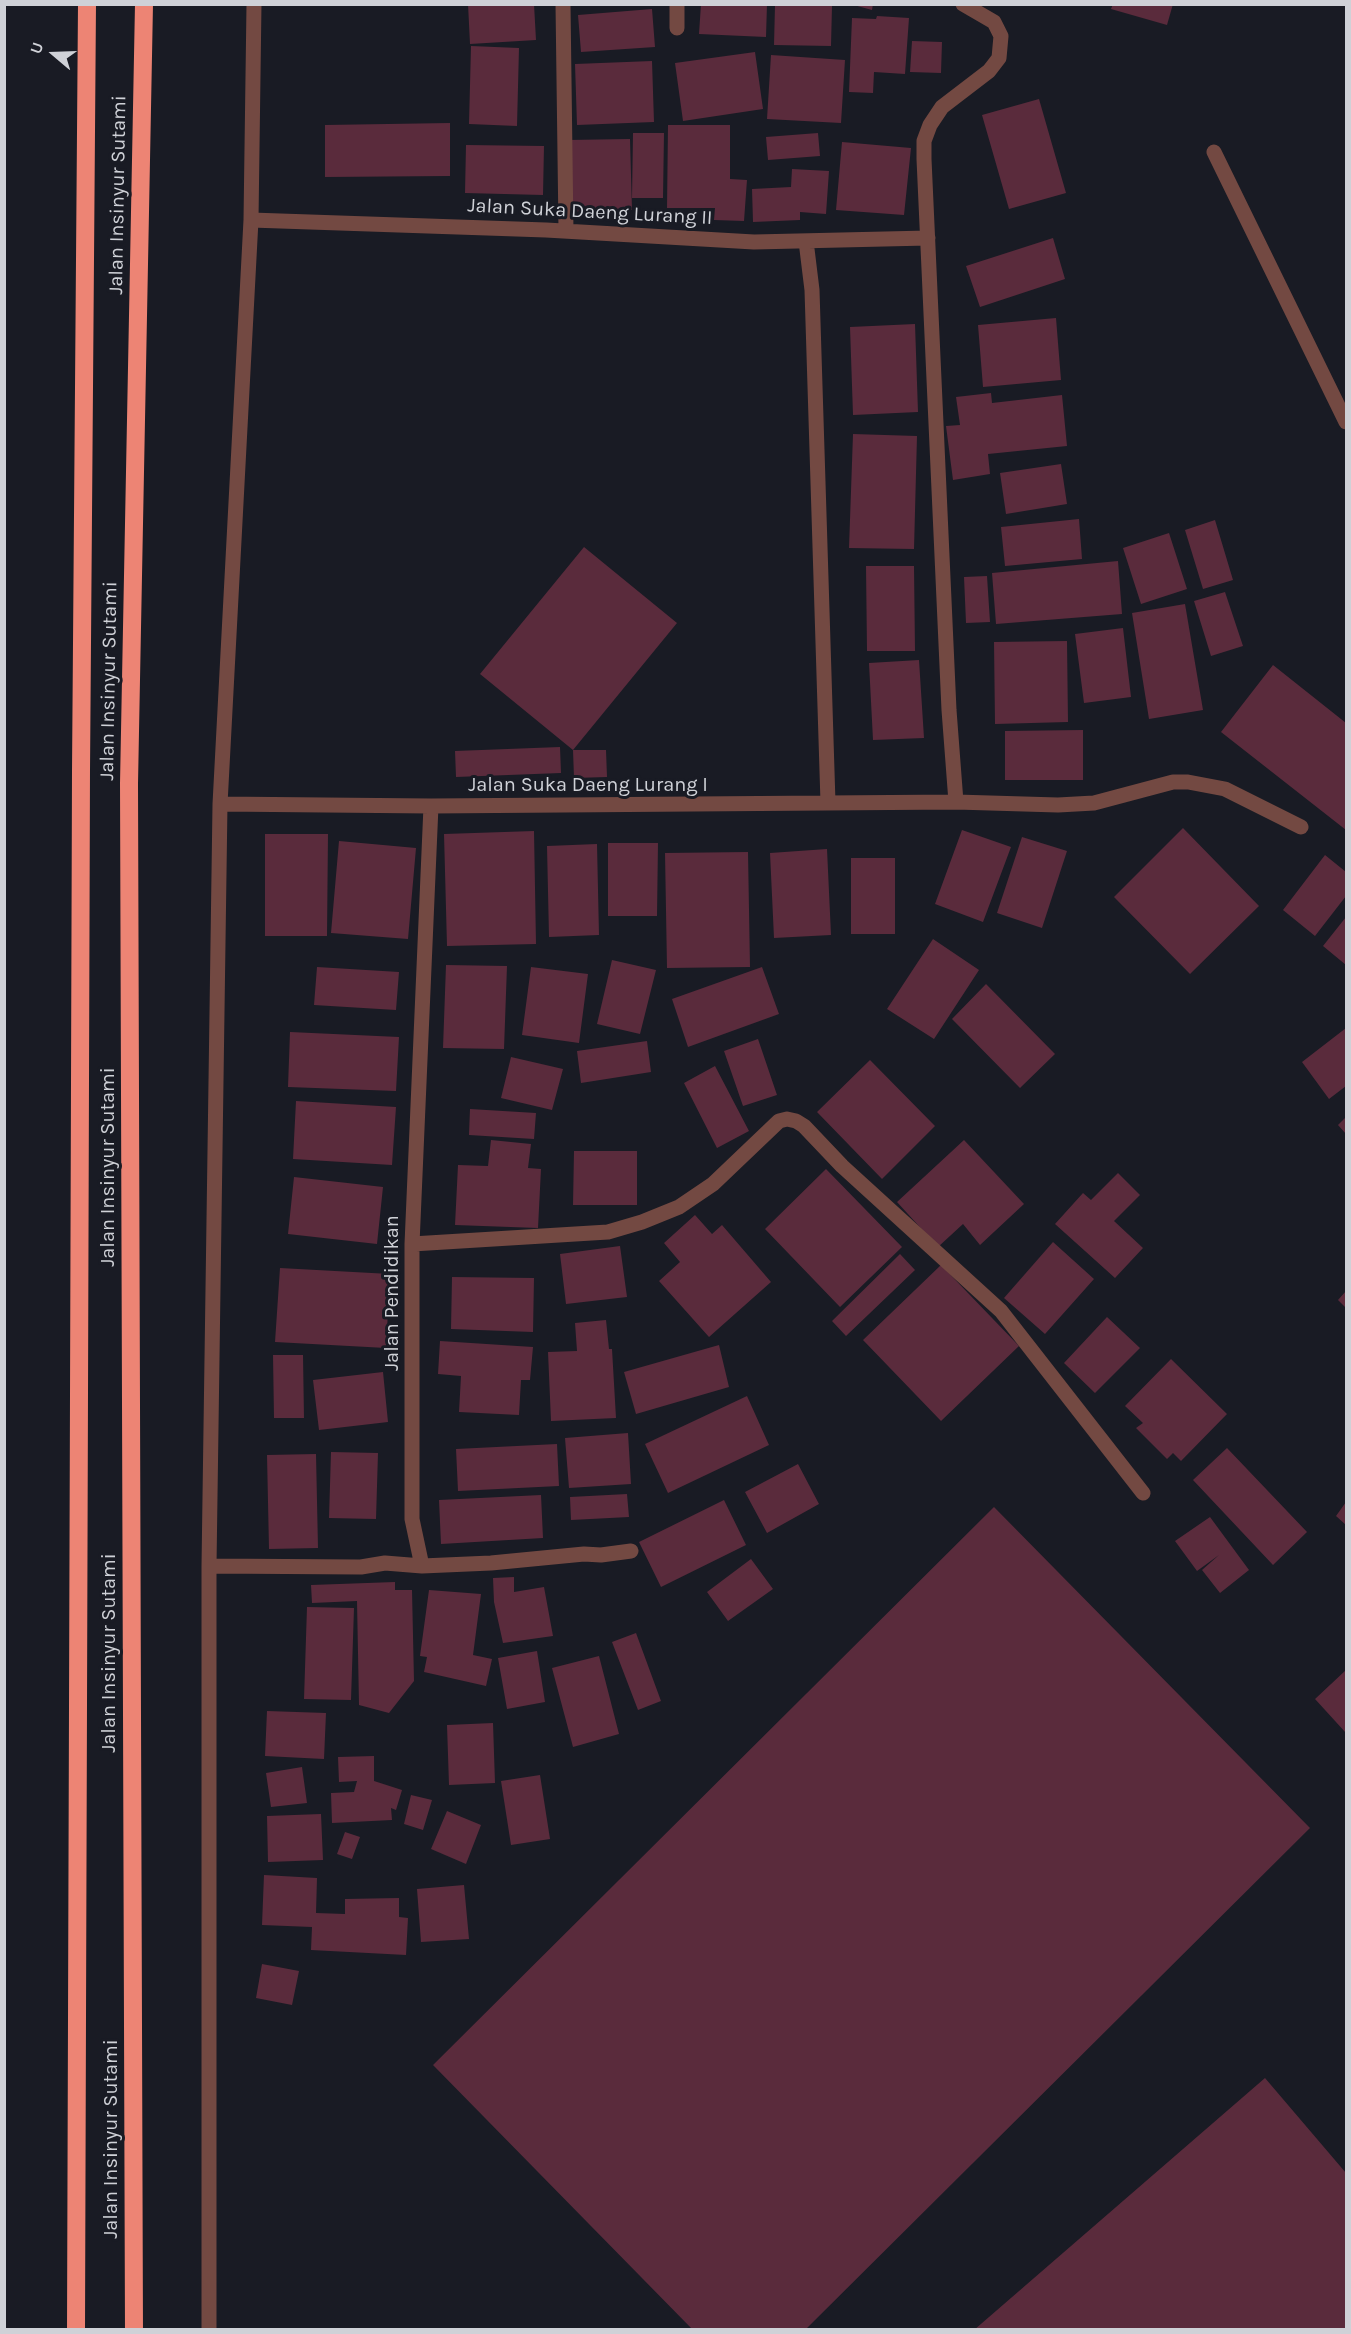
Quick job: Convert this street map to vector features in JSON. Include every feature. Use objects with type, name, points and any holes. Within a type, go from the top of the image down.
[{"type":"highway","name":"Jalan Insinyur Sutami","points":[[76,2330],[81,794],[87,4]]},
{"type":"highway","name":"Jalan Insinyur Sutami","points":[[134,2330],[129,783],[144,4]]},
{"type":"street","points":[[209,2330],[209,1566],[220,804],[251,220],[254,4]]},
{"type":"street","points":[[563,4],[566,231]]},
{"type":"street","points":[[677,4],[677,28]]},
{"type":"street","points":[[956,802],[949,698],[924,141],[930,125],[942,107],[989,71],[999,58],[1000,36],[994,22],[963,4]]},
{"type":"street","points":[[1215,152],[1347,422]]},
{"type":"street","name":"Jalan Suka Daeng Lurang II","points":[[251,220],[566,231],[754,242],[928,238]]},
{"type":"street","points":[[806,241],[812,290],[828,803]]},
{"type":"street","name":"Jalan Suka Daeng Lurang I","points":[[220,804],[431,806],[956,802],[1058,805],[1094,803],[1173,782],[1188,782],[1225,789],[1300,827]]},
{"type":"street","name":"Jalan Pendidikan","points":[[422,1566],[412,1519],[412,1244],[431,806]]},
{"type":"street","points":[[412,1244],[608,1232],[642,1222],[679,1207],[713,1184],[779,1121],[787,1119],[796,1121],[1001,1311],[1143,1492]]},
{"type":"street","points":[[209,1566],[361,1567],[385,1563],[422,1566],[491,1563],[631,1551]]},
{"type":"building","points":[[468,4],[534,4],[536,40],[470,44]]},
{"type":"building","points":[[701,4],[767,4],[766,37],[699,34]]},
{"type":"building","points":[[850,4],[873,4],[872,10]]},
{"type":"building","points":[[1113,4],[1173,4],[1167,25],[1111,9]]},
{"type":"building","points":[[775,5],[832,6],[831,46],[774,45]]},
{"type":"building","points":[[652,9],[655,47],[581,52],[578,15]]},
{"type":"building","points":[[877,16],[909,18],[905,74],[874,72],[873,93],[849,92],[852,18],[876,19]]},
{"type":"building","points":[[912,41],[942,42],[941,73],[910,72]]},
{"type":"building","points":[[471,46],[519,48],[517,126],[469,124]]},
{"type":"building","points":[[755,52],[763,109],[683,121],[675,63]]},
{"type":"building","points":[[771,55],[845,60],[841,123],[767,119]]},
{"type":"building","points":[[652,61],[654,122],[577,125],[575,64]]},
{"type":"building","points":[[1039,99],[1066,193],[1009,209],[982,115]]},
{"type":"building","points":[[450,123],[450,176],[325,177],[325,125]]},
{"type":"building","points":[[668,125],[730,125],[730,179],[747,180],[744,221],[714,220],[715,208],[667,208]]},
{"type":"building","points":[[633,133],[664,133],[663,198],[632,198]]},
{"type":"building","points":[[818,133],[820,156],[768,160],[766,137]]},
{"type":"building","points":[[630,139],[632,210],[568,212],[567,140]]},
{"type":"building","points":[[842,142],[911,148],[904,215],[836,210]]},
{"type":"building","points":[[466,145],[544,146],[543,195],[465,193]]},
{"type":"building","points":[[792,169],[829,171],[826,214],[800,212],[800,220],[753,222],[752,189],[791,187]]},
{"type":"building","points":[[1053,238],[1065,279],[980,307],[966,266]]},
{"type":"building","points":[[1056,318],[1061,380],[983,387],[978,325]]},
{"type":"building","points":[[915,324],[918,412],[853,415],[850,327]]},
{"type":"building","points":[[991,393],[992,403],[1062,395],[1067,446],[988,454],[990,474],[953,480],[946,426],[960,425],[956,397]]},
{"type":"building","points":[[853,434],[917,436],[914,549],[849,548]]},
{"type":"building","points":[[1061,464],[1067,504],[1006,514],[1000,473]]},
{"type":"building","points":[[1079,519],[1082,559],[1005,566],[1001,527]]},
{"type":"building","points":[[1215,520],[1233,580],[1203,589],[1185,530]]},
{"type":"building","points":[[1169,533],[1187,589],[1141,604],[1123,548]]},
{"type":"building","points":[[584,547],[677,623],[573,750],[480,674]]},
{"type":"building","points":[[1118,561],[1122,614],[996,624],[992,573]]},
{"type":"building","points":[[866,566],[914,566],[915,651],[867,651]]},
{"type":"building","points":[[987,576],[990,622],[966,623],[964,577]]},
{"type":"building","points":[[1225,592],[1243,646],[1211,656],[1194,601]]},
{"type":"building","points":[[1185,604],[1203,710],[1149,719],[1132,613]]},
{"type":"building","points":[[1123,628],[1131,697],[1084,703],[1075,634]]},
{"type":"building","points":[[1067,641],[1068,722],[995,724],[994,642]]},
{"type":"building","points":[[919,660],[924,738],[873,740],[869,663]]},
{"type":"building","points":[[1273,665],[1346,723],[1346,830],[1221,732]]},
{"type":"building","points":[[1083,730],[1083,780],[1005,780],[1005,731]]},
{"type":"building","points":[[560,747],[561,773],[456,777],[455,751]]},
{"type":"building","points":[[573,750],[606,750],[607,777],[574,778]]},
{"type":"building","points":[[1183,828],[1259,906],[1190,974],[1114,897]]},
{"type":"building","points":[[962,830],[1011,847],[983,922],[935,904]]},
{"type":"building","points":[[534,831],[536,944],[447,946],[444,834]]},
{"type":"building","points":[[265,834],[328,834],[327,936],[265,936]]},
{"type":"building","points":[[1022,837],[1067,851],[1042,928],[997,913]]},
{"type":"building","points":[[339,841],[416,848],[408,939],[331,933]]},
{"type":"building","points":[[608,843],[658,843],[657,916],[608,916]]},
{"type":"building","points":[[597,844],[599,935],[549,937],[547,846]]},
{"type":"building","points":[[827,849],[831,935],[774,938],[770,853]]},
{"type":"building","points":[[748,852],[750,967],[667,968],[665,853]]},
{"type":"building","points":[[1325,855],[1346,872],[1346,896],[1315,936],[1283,910]]},
{"type":"building","points":[[851,858],[895,858],[895,934],[851,934]]},
{"type":"building","points":[[1346,917],[1346,965],[1323,946]]},
{"type":"building","points":[[933,939],[979,970],[934,1039],[887,1009]]},
{"type":"building","points":[[612,960],[656,970],[640,1034],[597,1024]]},
{"type":"building","points":[[446,965],[507,966],[504,1049],[443,1048]]},
{"type":"building","points":[[317,967],[399,972],[396,1010],[314,1005]]},
{"type":"building","points":[[531,967],[588,974],[579,1043],[522,1035]]},
{"type":"building","points":[[762,967],[779,1014],[688,1047],[672,999]]},
{"type":"building","points":[[986,984],[1055,1054],[1020,1088],[952,1019]]},
{"type":"building","points":[[1346,1028],[1346,1086],[1329,1099],[1302,1062]]},
{"type":"building","points":[[290,1032],[399,1037],[396,1091],[288,1087]]},
{"type":"building","points":[[758,1039],[777,1095],[743,1106],[724,1051]]},
{"type":"building","points":[[647,1041],[651,1072],[581,1083],[577,1051]]},
{"type":"building","points":[[511,1057],[563,1069],[552,1110],[501,1098]]},
{"type":"building","points":[[870,1060],[935,1126],[882,1179],[817,1112]]},
{"type":"building","points":[[715,1066],[749,1131],[717,1148],[684,1083]]},
{"type":"building","points":[[296,1101],[396,1107],[392,1165],[293,1159]]},
{"type":"building","points":[[470,1109],[536,1113],[534,1139],[469,1135]]},
{"type":"building","points":[[1346,1117],[1346,1134],[1338,1125]]},
{"type":"building","points":[[491,1140],[531,1144],[528,1168],[541,1169],[538,1228],[455,1225],[458,1165],[488,1166]]},
{"type":"building","points":[[964,1140],[1024,1204],[980,1245],[963,1224],[938,1247],[897,1202]]},
{"type":"building","points":[[574,1151],[637,1151],[637,1205],[573,1205]]},
{"type":"building","points":[[826,1169],[902,1247],[840,1307],[765,1229]]},
{"type":"building","points":[[1118,1173],[1140,1195],[1114,1221],[1143,1248],[1115,1278],[1055,1224],[1083,1193],[1091,1200]]},
{"type":"building","points":[[294,1177],[383,1187],[377,1244],[288,1234]]},
{"type":"building","points":[[695,1215],[712,1234],[722,1225],[771,1282],[709,1337],[659,1281],[680,1262],[664,1243]]},
{"type":"building","points":[[1053,1242],[1094,1279],[1045,1334],[1004,1298]]},
{"type":"building","points":[[620,1246],[627,1297],[566,1304],[560,1254]]},
{"type":"building","points":[[900,1254],[915,1270],[846,1336],[832,1321]]},
{"type":"building","points":[[941,1265],[1019,1346],[941,1421],[863,1340]]},
{"type":"building","points":[[280,1268],[390,1274],[386,1348],[275,1342]]},
{"type":"building","points":[[452,1277],[534,1278],[533,1332],[451,1329]]},
{"type":"building","points":[[1346,1291],[1346,1308],[1338,1300]]},
{"type":"building","points":[[1107,1317],[1140,1348],[1095,1393],[1064,1363]]},
{"type":"building","points":[[606,1320],[609,1349],[612,1349],[616,1418],[551,1421],[548,1352],[577,1351],[575,1323]]},
{"type":"building","points":[[440,1341],[533,1347],[530,1380],[521,1380],[519,1415],[459,1412],[461,1376],[438,1374]]},
{"type":"building","points":[[719,1345],[729,1387],[636,1414],[624,1372]]},
{"type":"building","points":[[273,1355],[303,1355],[304,1418],[274,1418]]},
{"type":"building","points":[[1171,1359],[1227,1414],[1181,1461],[1173,1453],[1167,1459],[1136,1428],[1143,1423],[1125,1406]]},
{"type":"building","points":[[383,1372],[388,1422],[319,1430],[313,1380]]},
{"type":"building","points":[[747,1396],[769,1445],[668,1493],[645,1444]]},
{"type":"building","points":[[628,1433],[631,1484],[569,1488],[565,1438]]},
{"type":"building","points":[[557,1444],[559,1486],[458,1491],[456,1449]]},
{"type":"building","points":[[1227,1448],[1307,1532],[1273,1565],[1193,1480]]},
{"type":"building","points":[[331,1452],[378,1453],[376,1519],[329,1518]]},
{"type":"building","points":[[316,1454],[318,1548],[269,1549],[267,1455]]},
{"type":"building","points":[[798,1464],[819,1504],[767,1533],[745,1492]]},
{"type":"building","points":[[627,1494],[629,1517],[571,1520],[570,1497]]},
{"type":"building","points":[[541,1495],[543,1538],[441,1544],[439,1500]]},
{"type":"building","points":[[724,1500],[746,1545],[661,1587],[639,1542]]},
{"type":"building","points":[[1346,1502],[1346,1525],[1336,1516]]},
{"type":"building","points":[[994,1507],[1310,1828],[805,2330],[693,2330],[433,2065]]},
{"type":"building","points":[[1210,1517],[1249,1570],[1220,1593],[1202,1570],[1219,1555],[1197,1571],[1175,1541]]},
{"type":"building","points":[[751,1559],[773,1589],[728,1621],[707,1592]]},
{"type":"building","points":[[514,1577],[514,1592],[544,1587],[553,1636],[503,1643],[494,1602],[493,1578]]},
{"type":"building","points":[[395,1582],[395,1590],[412,1590],[414,1681],[389,1713],[359,1705],[357,1601],[312,1603],[311,1585]]},
{"type":"building","points":[[429,1590],[481,1594],[473,1655],[492,1659],[486,1686],[424,1672],[427,1657],[420,1656]]},
{"type":"building","points":[[307,1607],[354,1608],[351,1700],[304,1699]]},
{"type":"building","points":[[636,1633],[661,1701],[638,1710],[612,1642]]},
{"type":"building","points":[[537,1651],[545,1702],[507,1709],[498,1658]]},
{"type":"building","points":[[599,1656],[619,1734],[573,1747],[552,1668]]},
{"type":"building","points":[[1346,1670],[1346,1733],[1315,1699]]},
{"type":"building","points":[[267,1711],[326,1713],[324,1759],[265,1756]]},
{"type":"building","points":[[493,1723],[495,1783],[449,1785],[447,1725]]},
{"type":"building","points":[[374,1756],[374,1781],[402,1790],[396,1810],[391,1808],[392,1820],[332,1823],[331,1793],[354,1792],[357,1781],[339,1782],[338,1757]]},
{"type":"building","points":[[302,1767],[307,1803],[271,1807],[266,1773]]},
{"type":"building","points":[[540,1775],[550,1839],[511,1845],[501,1781]]},
{"type":"building","points":[[411,1795],[432,1800],[423,1830],[404,1824]]},
{"type":"building","points":[[447,1811],[481,1825],[466,1864],[431,1849]]},
{"type":"building","points":[[321,1814],[323,1860],[268,1862],[267,1816]]},
{"type":"building","points":[[345,1832],[360,1837],[352,1859],[337,1854]]},
{"type":"building","points":[[264,1875],[317,1878],[316,1913],[345,1914],[345,1899],[399,1898],[399,1917],[408,1918],[406,1955],[311,1950],[312,1927],[262,1925]]},
{"type":"building","points":[[464,1885],[469,1939],[421,1942],[417,1889]]},
{"type":"building","points":[[262,1964],[299,1971],[292,2005],[256,1998]]},
{"type":"building","points":[[1265,2078],[1346,2173],[1346,2330],[974,2330]]}]
